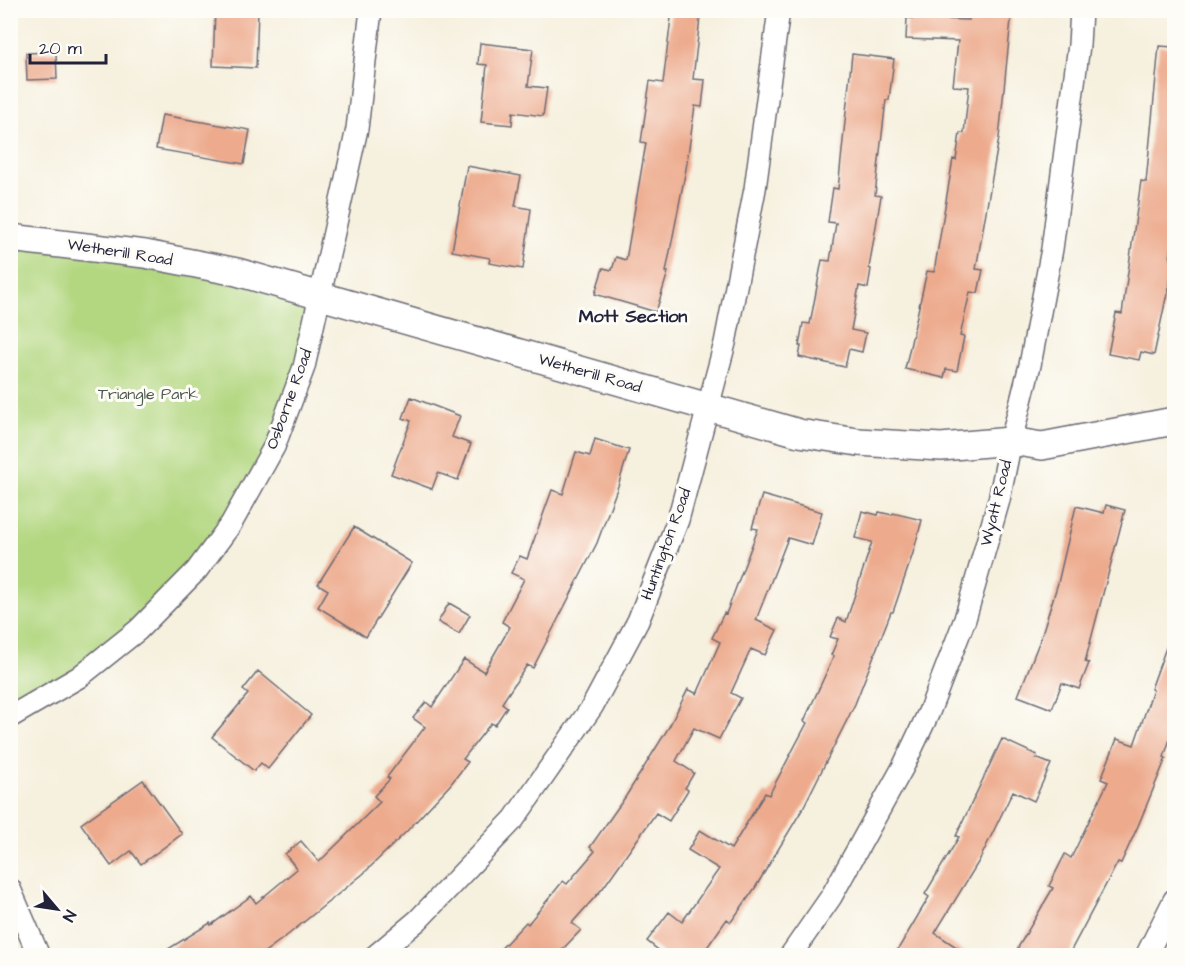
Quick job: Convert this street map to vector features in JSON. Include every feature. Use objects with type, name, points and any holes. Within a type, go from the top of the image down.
[{"type":"street","name":"Osborne Road","points":[[10,717],[79,677],[138,630],[197,570],[228,528],[274,447],[304,367],[357,129],[371,10]]},
{"type":"street","name":"Huntington Road","points":[[375,956],[418,920],[513,819],[592,707],[638,621],[678,520],[725,344],[755,189],[779,10]]},
{"type":"street","name":"Wyatt Road","points":[[790,956],[831,897],[903,767],[929,712],[965,620],[999,500],[1030,365],[1052,249],[1079,45],[1081,10]]},
{"type":"street","name":"Wetherill Road","points":[[10,238],[145,254],[237,272],[799,433],[858,442],[941,447],[1011,441],[1042,446],[1174,421]]},
{"type":"street","points":[[10,889],[39,956]]},
{"type":"street","points":[[1146,956],[1174,900]]},
{"type":"green space","name":"Triangle Park","points":[[10,238],[320,295],[304,367],[228,528],[138,630],[10,717]]},
{"type":"building","points":[[215,10],[258,10],[256,68],[213,66]]},
{"type":"building","points":[[672,10],[701,10],[693,79],[705,80],[702,107],[695,106],[686,169],[666,272],[668,272],[656,312],[595,294],[603,268],[612,270],[616,257],[626,260],[646,143],[641,142],[650,81],[663,83]]},
{"type":"building","points":[[970,10],[1012,10],[999,138],[976,269],[983,270],[978,293],[970,292],[960,336],[964,337],[957,371],[946,369],[944,378],[905,369],[927,271],[934,272],[953,159],[956,160],[960,133],[964,133],[969,87],[953,86],[958,41],[906,39],[907,18],[969,20]]},
{"type":"building","points":[[480,43],[533,49],[528,86],[547,88],[543,116],[513,112],[512,125],[481,122],[487,65],[478,64]]},
{"type":"building","points":[[1159,46],[1174,47],[1174,231],[1170,259],[1174,259],[1154,355],[1141,352],[1139,360],[1108,354],[1116,313],[1122,314],[1141,181],[1146,182]]},
{"type":"building","points":[[56,52],[57,79],[27,80],[26,53]]},
{"type":"building","points":[[852,54],[894,59],[889,100],[886,100],[875,195],[881,196],[869,268],[871,269],[868,288],[859,286],[851,330],[866,333],[862,352],[849,349],[845,367],[799,357],[801,346],[799,346],[803,323],[810,324],[822,260],[830,261],[836,223],[828,222],[833,188],[838,189]]},
{"type":"building","points":[[162,115],[250,130],[244,164],[156,149]]},
{"type":"building","points":[[467,166],[521,176],[515,206],[531,209],[523,269],[489,263],[490,258],[452,251]]},
{"type":"building","points":[[411,397],[460,416],[452,437],[471,444],[458,480],[438,473],[432,489],[391,474],[411,421],[403,418]]},
{"type":"building","points":[[595,439],[629,450],[597,543],[533,668],[527,665],[502,703],[507,707],[495,725],[491,723],[463,759],[468,762],[450,785],[363,874],[259,956],[157,956],[210,923],[211,925],[251,896],[256,903],[297,869],[285,854],[301,841],[319,862],[380,802],[374,796],[390,779],[387,777],[425,727],[413,718],[426,702],[432,707],[464,659],[484,672],[510,627],[502,622],[524,579],[511,573],[520,556],[527,559],[552,490],[563,494],[576,452],[590,456]]},
{"type":"building","points":[[762,495],[822,512],[812,545],[788,538],[756,620],[777,630],[765,655],[751,649],[731,693],[741,698],[719,739],[694,728],[676,761],[694,773],[685,788],[688,790],[669,821],[656,813],[603,888],[572,923],[581,930],[556,956],[494,956],[526,922],[528,924],[563,881],[567,884],[595,851],[590,847],[626,796],[669,727],[688,689],[697,694],[720,642],[712,638],[724,613],[726,614],[758,529],[752,528]]},
{"type":"building","points":[[1106,505],[1125,510],[1085,662],[1089,663],[1079,689],[1062,683],[1052,709],[1018,696],[1040,640],[1058,583],[1076,506],[1104,513]]},
{"type":"building","points":[[862,511],[878,515],[879,512],[892,515],[893,513],[922,520],[893,612],[891,612],[855,704],[802,810],[755,888],[731,922],[727,919],[701,956],[666,956],[647,941],[669,912],[682,922],[719,869],[688,850],[700,830],[731,849],[765,793],[769,795],[807,723],[804,721],[834,656],[831,655],[838,639],[830,637],[838,618],[846,622],[872,542],[855,538]]},
{"type":"building","points":[[354,527],[412,563],[366,637],[318,607],[328,590],[318,584]]},
{"type":"building","points":[[449,603],[470,615],[459,634],[438,622]]},
{"type":"building","points":[[1172,631],[1174,631],[1174,727],[1164,757],[1166,758],[1121,863],[1118,862],[1068,956],[1013,956],[1053,888],[1049,886],[1065,854],[1071,858],[1108,782],[1101,779],[1117,739],[1134,745]]},
{"type":"building","points":[[258,671],[311,715],[268,769],[261,763],[254,771],[212,737],[248,694],[243,690]]},
{"type":"building","points":[[1002,739],[1051,764],[1034,801],[1013,791],[979,861],[935,933],[970,956],[894,956],[929,897],[925,894],[959,837],[956,836]]},
{"type":"building","points":[[143,780],[182,834],[141,864],[131,851],[111,866],[81,824]]},
{"type":"district","name":"Mott Section","points":[[633,316]]}]
